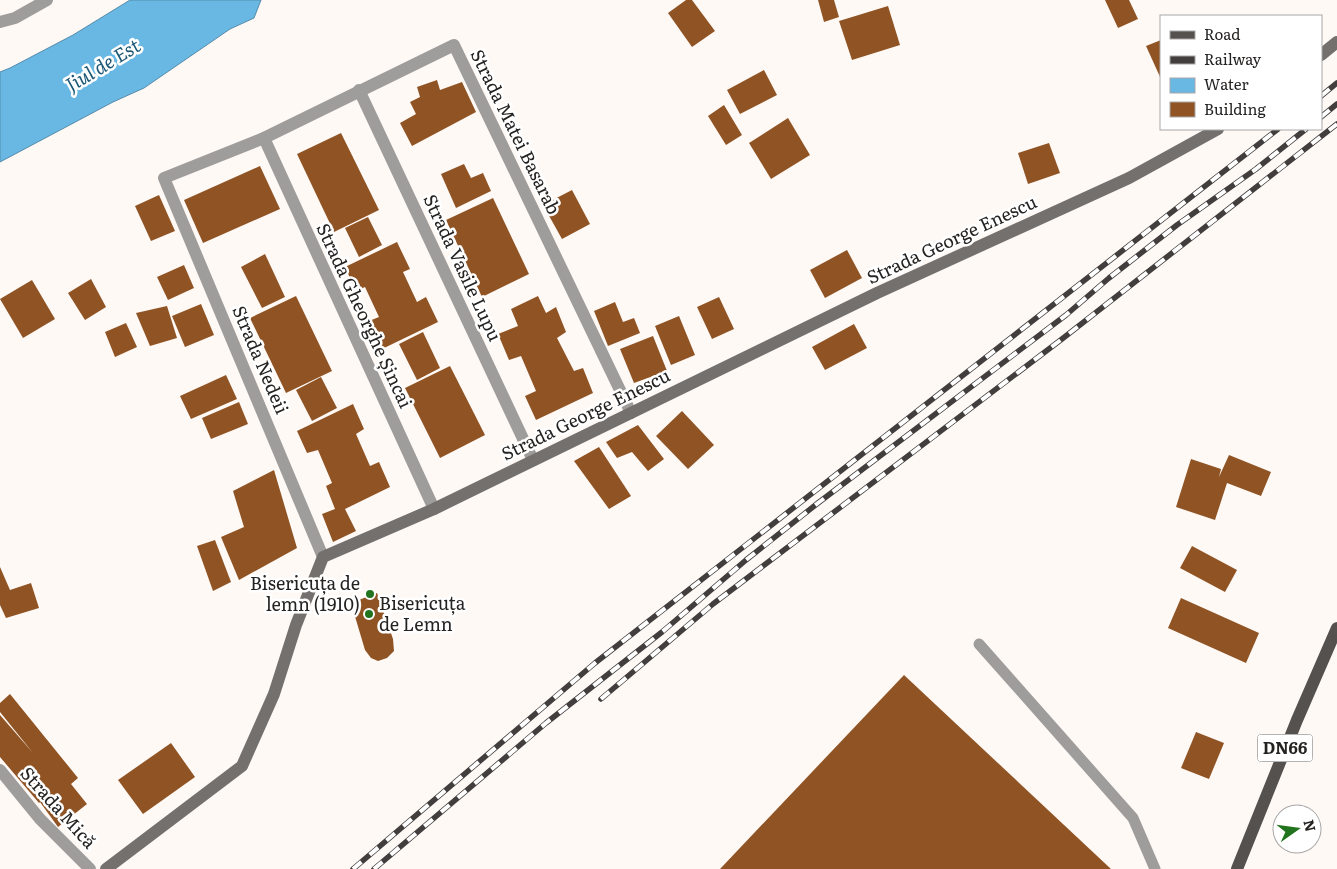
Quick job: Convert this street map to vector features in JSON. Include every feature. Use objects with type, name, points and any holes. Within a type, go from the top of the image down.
[{"type":"main road","name":"DN66","points":[[1237,869],[1293,729],[1337,628]]},
{"type":"street","points":[[0,22],[14,18],[47,0]]},
{"type":"street","points":[[1322,54],[1337,42]]},
{"type":"street","name":"Strada Matei Basarab","points":[[164,178],[264,138],[454,45],[631,413]]},
{"type":"street","name":"Strada Vasile Lupu","points":[[359,90],[534,460]]},
{"type":"street","name":"Strada George Enescu","points":[[324,557],[434,509],[877,293],[1128,178],[1216,130]]},
{"type":"street","name":"Strada Gheorghe Șincai","points":[[264,138],[434,509]]},
{"type":"street","name":"Strada Nedeii","points":[[164,178],[324,557]]},
{"type":"street","points":[[106,869],[242,766],[274,694],[296,625],[324,557]]},
{"type":"street","name":"Strada Mică","points":[[0,770],[40,819],[90,869]]},
{"type":"lane","points":[[979,644],[1134,818],[1154,869]]},
{"type":"water","name":"Jiul de Est","points":[[130,0],[261,0],[254,18],[230,29],[144,88],[113,102],[0,162],[0,72],[73,35]]},
{"type":"building","points":[[686,0],[692,0],[715,31],[692,47],[668,13]]},
{"type":"building","points":[[818,0],[834,0],[839,17],[824,22]]},
{"type":"building","points":[[1105,0],[1129,0],[1138,19],[1118,28]]},
{"type":"building","points":[[888,6],[900,45],[852,60],[839,21]]},
{"type":"building","points":[[1160,40],[1160,77],[1146,46]]},
{"type":"building","points":[[764,70],[777,95],[740,114],[727,90]]},
{"type":"building","points":[[437,80],[440,90],[462,82],[476,112],[412,146],[400,123],[416,114],[410,102],[420,97],[417,87]]},
{"type":"building","points":[[724,105],[742,135],[726,145],[708,116]]},
{"type":"building","points":[[788,118],[810,155],[771,179],[749,143]]},
{"type":"building","points":[[341,133],[379,210],[334,232],[297,154]]},
{"type":"building","points":[[1049,143],[1060,173],[1028,184],[1018,153]]},
{"type":"building","points":[[464,164],[471,178],[483,173],[491,191],[456,208],[441,174]]},
{"type":"building","points":[[260,166],[280,209],[203,243],[184,200]]},
{"type":"building","points":[[572,190],[590,224],[562,239],[543,205]]},
{"type":"building","points":[[159,195],[175,231],[151,241],[135,206]]},
{"type":"building","points":[[493,198],[529,274],[482,297],[446,220]]},
{"type":"building","points":[[368,217],[382,245],[359,257],[345,228]]},
{"type":"building","points":[[397,242],[410,269],[403,272],[417,302],[426,297],[438,322],[382,349],[369,321],[379,317],[365,287],[356,291],[345,267]]},
{"type":"building","points":[[847,250],[862,278],[825,298],[810,270]]},
{"type":"building","points":[[265,254],[285,297],[262,308],[241,267]]},
{"type":"building","points":[[184,265],[194,288],[168,300],[157,277]]},
{"type":"building","points":[[91,279],[106,307],[85,320],[68,293]]},
{"type":"building","points":[[32,280],[55,319],[23,338],[0,299]]},
{"type":"building","points":[[296,296],[332,371],[286,393],[250,318]]},
{"type":"building","points":[[538,296],[546,313],[556,307],[566,332],[557,338],[574,371],[583,368],[593,393],[536,420],[525,396],[536,391],[521,356],[509,360],[498,334],[518,326],[511,309]]},
{"type":"building","points":[[719,297],[734,329],[712,339],[697,307]]},
{"type":"building","points":[[615,302],[623,322],[634,318],[640,333],[608,346],[594,311]]},
{"type":"building","points":[[201,304],[214,335],[185,347],[172,316]]},
{"type":"building","points":[[167,306],[177,338],[150,346],[136,313]]},
{"type":"building","points":[[679,316],[695,355],[671,365],[655,326]]},
{"type":"building","points":[[126,323],[137,347],[115,357],[105,332]]},
{"type":"building","points":[[854,324],[867,348],[825,370],[812,347]]},
{"type":"building","points":[[423,332],[440,368],[417,380],[399,344]]},
{"type":"building","points":[[653,336],[667,371],[634,383],[620,349]]},
{"type":"building","points":[[450,366],[485,435],[440,458],[405,388]]},
{"type":"building","points":[[226,375],[237,399],[191,419],[180,396]]},
{"type":"building","points":[[321,377],[337,408],[312,421],[296,390]]},
{"type":"building","points":[[239,402],[248,424],[211,439],[202,418]]},
{"type":"building","points":[[353,404],[364,429],[356,434],[370,466],[379,462],[390,487],[345,509],[356,531],[333,542],[322,514],[335,509],[326,486],[332,483],[318,450],[307,453],[297,431]]},
{"type":"building","points":[[682,411],[714,445],[688,469],[656,436]]},
{"type":"building","points":[[638,425],[664,459],[648,471],[632,452],[617,458],[606,442]]},
{"type":"building","points":[[599,447],[631,496],[609,509],[574,461]]},
{"type":"building","points":[[1229,455],[1271,472],[1261,496],[1227,483],[1215,520],[1176,507],[1191,459],[1221,469],[1219,477]]},
{"type":"building","points":[[274,470],[297,548],[239,580],[221,537],[244,527],[233,491]]},
{"type":"building","points":[[215,540],[231,582],[213,591],[197,546]]},
{"type":"building","points":[[1192,546],[1237,570],[1225,592],[1180,568]]},
{"type":"building","points":[[0,567],[10,590],[31,583],[39,608],[6,618],[0,605]]},
{"type":"building","name":"Bisericuța de Lemn","points":[[377,593],[393,639],[394,651],[387,658],[378,661],[371,658],[365,650],[351,603]]},
{"type":"building","points":[[1181,598],[1259,633],[1246,663],[1168,628]]},
{"type":"building","points":[[904,675],[1111,869],[720,869]]},
{"type":"building","points":[[10,694],[78,778],[71,784],[87,804],[58,827],[40,802],[0,757],[0,715],[33,753],[0,712],[0,703]]},
{"type":"building","points":[[1196,732],[1224,743],[1209,779],[1181,768]]},
{"type":"building","points":[[171,743],[195,777],[143,814],[118,780]]},
{"type":"railway","points":[[1322,95],[1337,83]]},
{"type":"railway","points":[[1322,116],[1337,104]]},
{"type":"railway","points":[[601,699],[713,604],[1062,339],[1337,124]]},
{"type":"railway","points":[[353,869],[595,663],[1277,130]]},
{"type":"railway","points":[[374,869],[546,723],[662,632],[746,560],[1066,315],[1109,278],[1177,225],[1256,169],[1305,130]]},
{"type":"place","name":"Bisericuța de lemn (1910)","points":[[370,594]]},
{"type":"place","name":"Bisericuța de Lemn","points":[[369,614]]}]
